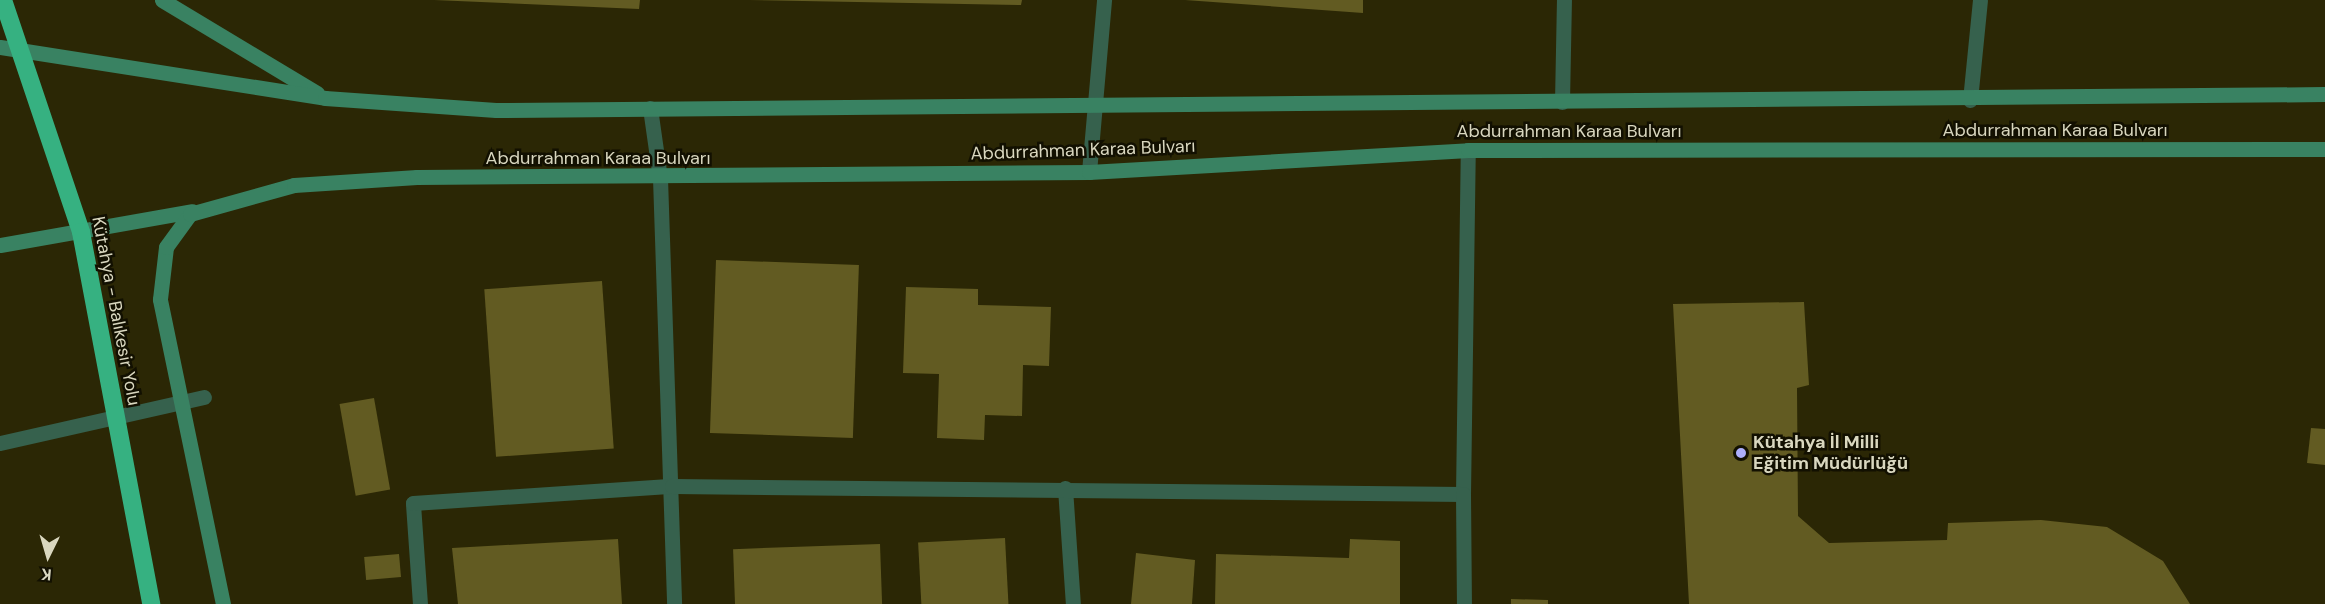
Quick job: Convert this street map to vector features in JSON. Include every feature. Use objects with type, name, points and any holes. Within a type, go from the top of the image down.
[{"type":"highway","name":"Kütahya - Balıkesir Yolu","points":[[3,0],[22,47],[81,232],[151,604]]},
{"type":"main road","points":[[162,0],[325,98]]},
{"type":"main road","name":"Abdurrahman Karaa Bulvarı","points":[[0,47],[22,47],[123,70],[325,98],[496,110],[1970,100],[2325,94]]},
{"type":"main road","name":"Abdurrahman Karaa Bulvarı","points":[[223,604],[160,299],[166,247],[178,224],[206,208],[294,185],[417,177],[660,178],[1089,172],[1468,150],[2325,148]]},
{"type":"main road","points":[[0,245],[206,208]]},
{"type":"street","points":[[1089,172],[1104,0]]},
{"type":"street","points":[[1562,102],[1564,0]]},
{"type":"street","points":[[1970,100],[1980,0]]},
{"type":"street","points":[[650,108],[660,178],[672,486],[674,604]]},
{"type":"street","points":[[1464,604],[1463,494],[1468,150]]},
{"type":"street","points":[[0,443],[204,397]]},
{"type":"street","points":[[420,604],[413,503],[672,486],[1065,488],[1463,494]]},
{"type":"street","points":[[1065,488],[1073,604]]},
{"type":"building","points":[[434,0],[640,0],[639,9]]},
{"type":"building","points":[[749,0],[1022,0],[1021,5]]},
{"type":"building","points":[[1185,0],[1363,0],[1363,13]]},
{"type":"building","points":[[716,260],[859,265],[853,438],[710,433]]},
{"type":"building","points":[[602,281],[614,449],[496,457],[484,289]]},
{"type":"building","points":[[906,287],[978,289],[978,305],[1051,307],[1049,366],[1023,365],[1022,416],[985,415],[984,440],[937,438],[939,374],[903,373]]},
{"type":"building","name":"Kütahya İl Milli Eğitim Müdürlüğü","points":[[1804,302],[1809,385],[1797,388],[1798,516],[1829,543],[1947,540],[1948,523],[2041,520],[2107,527],[2163,561],[2190,604],[1689,604],[1673,304]]},
{"type":"building","points":[[374,398],[390,490],[356,496],[340,404]]},
{"type":"building","points":[[2311,428],[2325,429],[2325,465],[2307,463]]},
{"type":"building","points":[[1005,538],[1008,604],[921,604],[918,543]]},
{"type":"building","points":[[618,539],[622,604],[458,604],[452,548]]},
{"type":"building","points":[[1350,539],[1400,541],[1400,604],[1215,604],[1216,554],[1349,558]]},
{"type":"building","points":[[880,544],[882,604],[735,604],[733,549]]},
{"type":"building","points":[[1136,553],[1195,560],[1192,604],[1131,604]]},
{"type":"building","points":[[399,554],[401,577],[366,580],[364,557]]},
{"type":"building","points":[[1511,599],[1548,600],[1548,604],[1511,604]]},
{"type":"place","name":"Kütahya İl Milli Eğitim Müdürlüğü","points":[[1741,453]]}]
